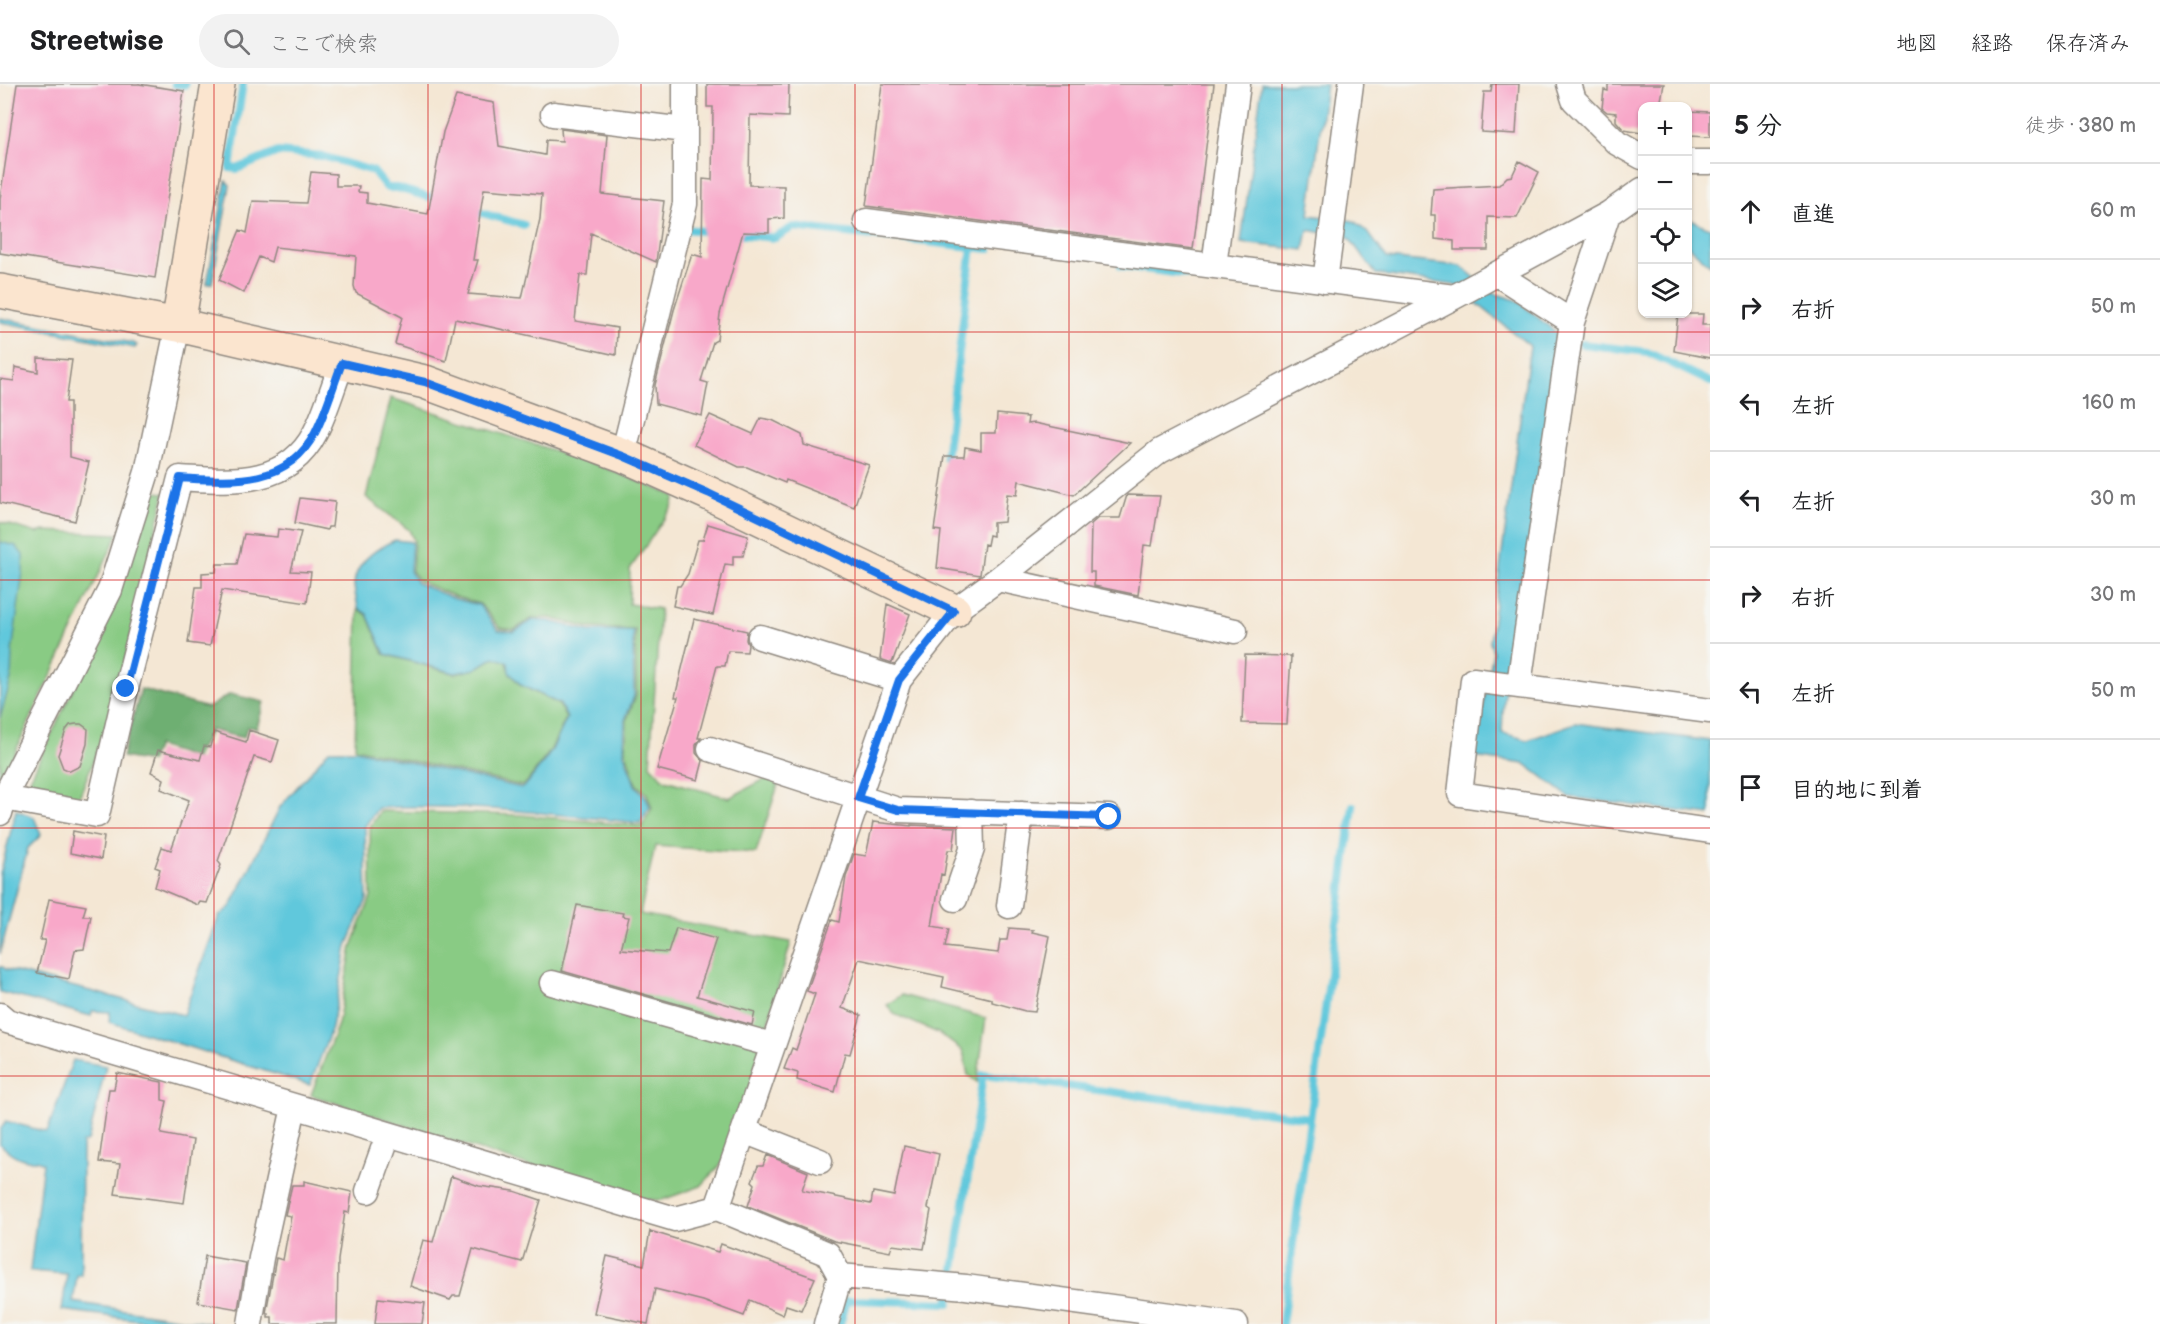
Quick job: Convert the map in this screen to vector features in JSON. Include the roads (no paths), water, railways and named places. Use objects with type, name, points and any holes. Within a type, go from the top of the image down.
[{"type":"street","points":[[218,84],[178,325],[147,472],[110,590],[2,806],[97,814],[126,689],[180,478],[226,480],[259,477],[293,463],[315,434],[342,363]]},
{"type":"street","points":[[623,456],[685,204],[685,84]]},
{"type":"street","points":[[1214,266],[1238,84]]},
{"type":"street","points":[[1325,281],[1351,84]]},
{"type":"street","points":[[1569,84],[1574,100],[1617,143],[1640,156]]},
{"type":"street","points":[[553,114],[685,130]]},
{"type":"street","points":[[1692,162],[1710,162]]},
{"type":"street","points":[[717,1208],[899,680],[954,611],[1160,451],[1497,274],[1608,214],[1638,193]]},
{"type":"street","points":[[1519,684],[1572,322],[1608,214]]},
{"type":"street","points":[[866,221],[1454,297]]},
{"type":"street","points":[[1497,274],[1572,322]]},
{"type":"street","points":[[0,291],[178,325],[425,382],[623,456],[708,493],[954,611]]},
{"type":"street","points":[[998,579],[1235,631]]},
{"type":"street","points":[[760,637],[899,680]]},
{"type":"street","points":[[1710,711],[1519,684],[1473,680],[1460,794],[1710,831]]},
{"type":"street","points":[[710,749],[898,810],[1109,817]]},
{"type":"street","points":[[955,899],[972,849],[971,812]]},
{"type":"street","points":[[1010,906],[1021,814]]},
{"type":"street","points":[[552,983],[772,1044]]},
{"type":"street","points":[[0,1015],[7,1021],[675,1219],[717,1208],[828,1254],[840,1276],[826,1324]]},
{"type":"street","points":[[250,1324],[261,1258],[294,1107]]},
{"type":"street","points":[[744,1131],[820,1161]]},
{"type":"street","points":[[368,1191],[388,1135]]},
{"type":"street","points":[[840,1276],[966,1287],[1236,1324]]},
{"type":"water","points":[[1262,84],[1326,84],[1309,215],[1354,221],[1370,235],[1387,258],[1461,266],[1493,293],[1516,300],[1557,333],[1517,639],[1506,686],[1502,733],[1528,740],[1575,723],[1710,741],[1710,815],[1569,797],[1525,764],[1474,757],[1493,652],[1490,642],[1530,346],[1454,285],[1376,274],[1349,238],[1308,230],[1304,250],[1241,243]]},
{"type":"water","points":[[226,181],[230,185],[212,283],[207,284]]},
{"type":"water","points":[[1692,221],[1710,228],[1710,265],[1692,249]]},
{"type":"water","points":[[0,318],[137,345],[135,348],[0,322]]},
{"type":"water","points":[[395,540],[412,542],[410,571],[417,583],[455,599],[479,605],[498,630],[514,632],[533,620],[549,621],[589,631],[633,631],[634,696],[625,720],[624,753],[635,785],[646,797],[650,807],[640,823],[476,808],[378,808],[365,826],[367,899],[347,946],[332,1027],[310,1085],[109,1022],[110,1012],[92,1011],[91,1016],[0,992],[0,967],[3,967],[183,1015],[219,916],[231,906],[280,807],[329,750],[356,750],[522,788],[527,784],[551,752],[567,718],[560,704],[521,685],[509,672],[508,662],[494,657],[475,669],[455,673],[385,654],[367,614],[358,608],[354,584],[359,569],[368,556]]},
{"type":"water","points":[[0,542],[16,546],[23,555],[23,571],[12,652],[11,679],[0,718]]},
{"type":"water","points":[[16,810],[34,817],[41,835],[28,848],[0,954],[0,875]]},
{"type":"water","points":[[73,1060],[106,1066],[88,1141],[82,1143],[81,1275],[77,1275],[73,1302],[215,1324],[168,1324],[62,1310],[67,1274],[30,1271],[43,1163],[23,1159],[9,1152],[0,1144],[0,1130],[6,1121],[47,1132]]},
{"type":"waterway","points":[[175,84],[185,85]]},
{"type":"waterway","points":[[243,84],[230,168],[237,169],[278,152],[322,156],[373,171],[387,188],[397,188],[442,201]]},
{"type":"waterway","points":[[471,210],[524,225]]},
{"type":"waterway","points":[[734,234],[775,238],[793,227],[989,249]]},
{"type":"waterway","points":[[685,229],[712,232]]},
{"type":"waterway","points":[[946,458],[972,247]]},
{"type":"waterway","points":[[1121,266],[1258,284]]},
{"type":"waterway","points":[[1582,344],[1647,352],[1710,382]]},
{"type":"waterway","points":[[1282,1324],[1353,806]]},
{"type":"waterway","points":[[840,1324],[847,1300],[949,1303],[983,1075],[1310,1118]]}]
